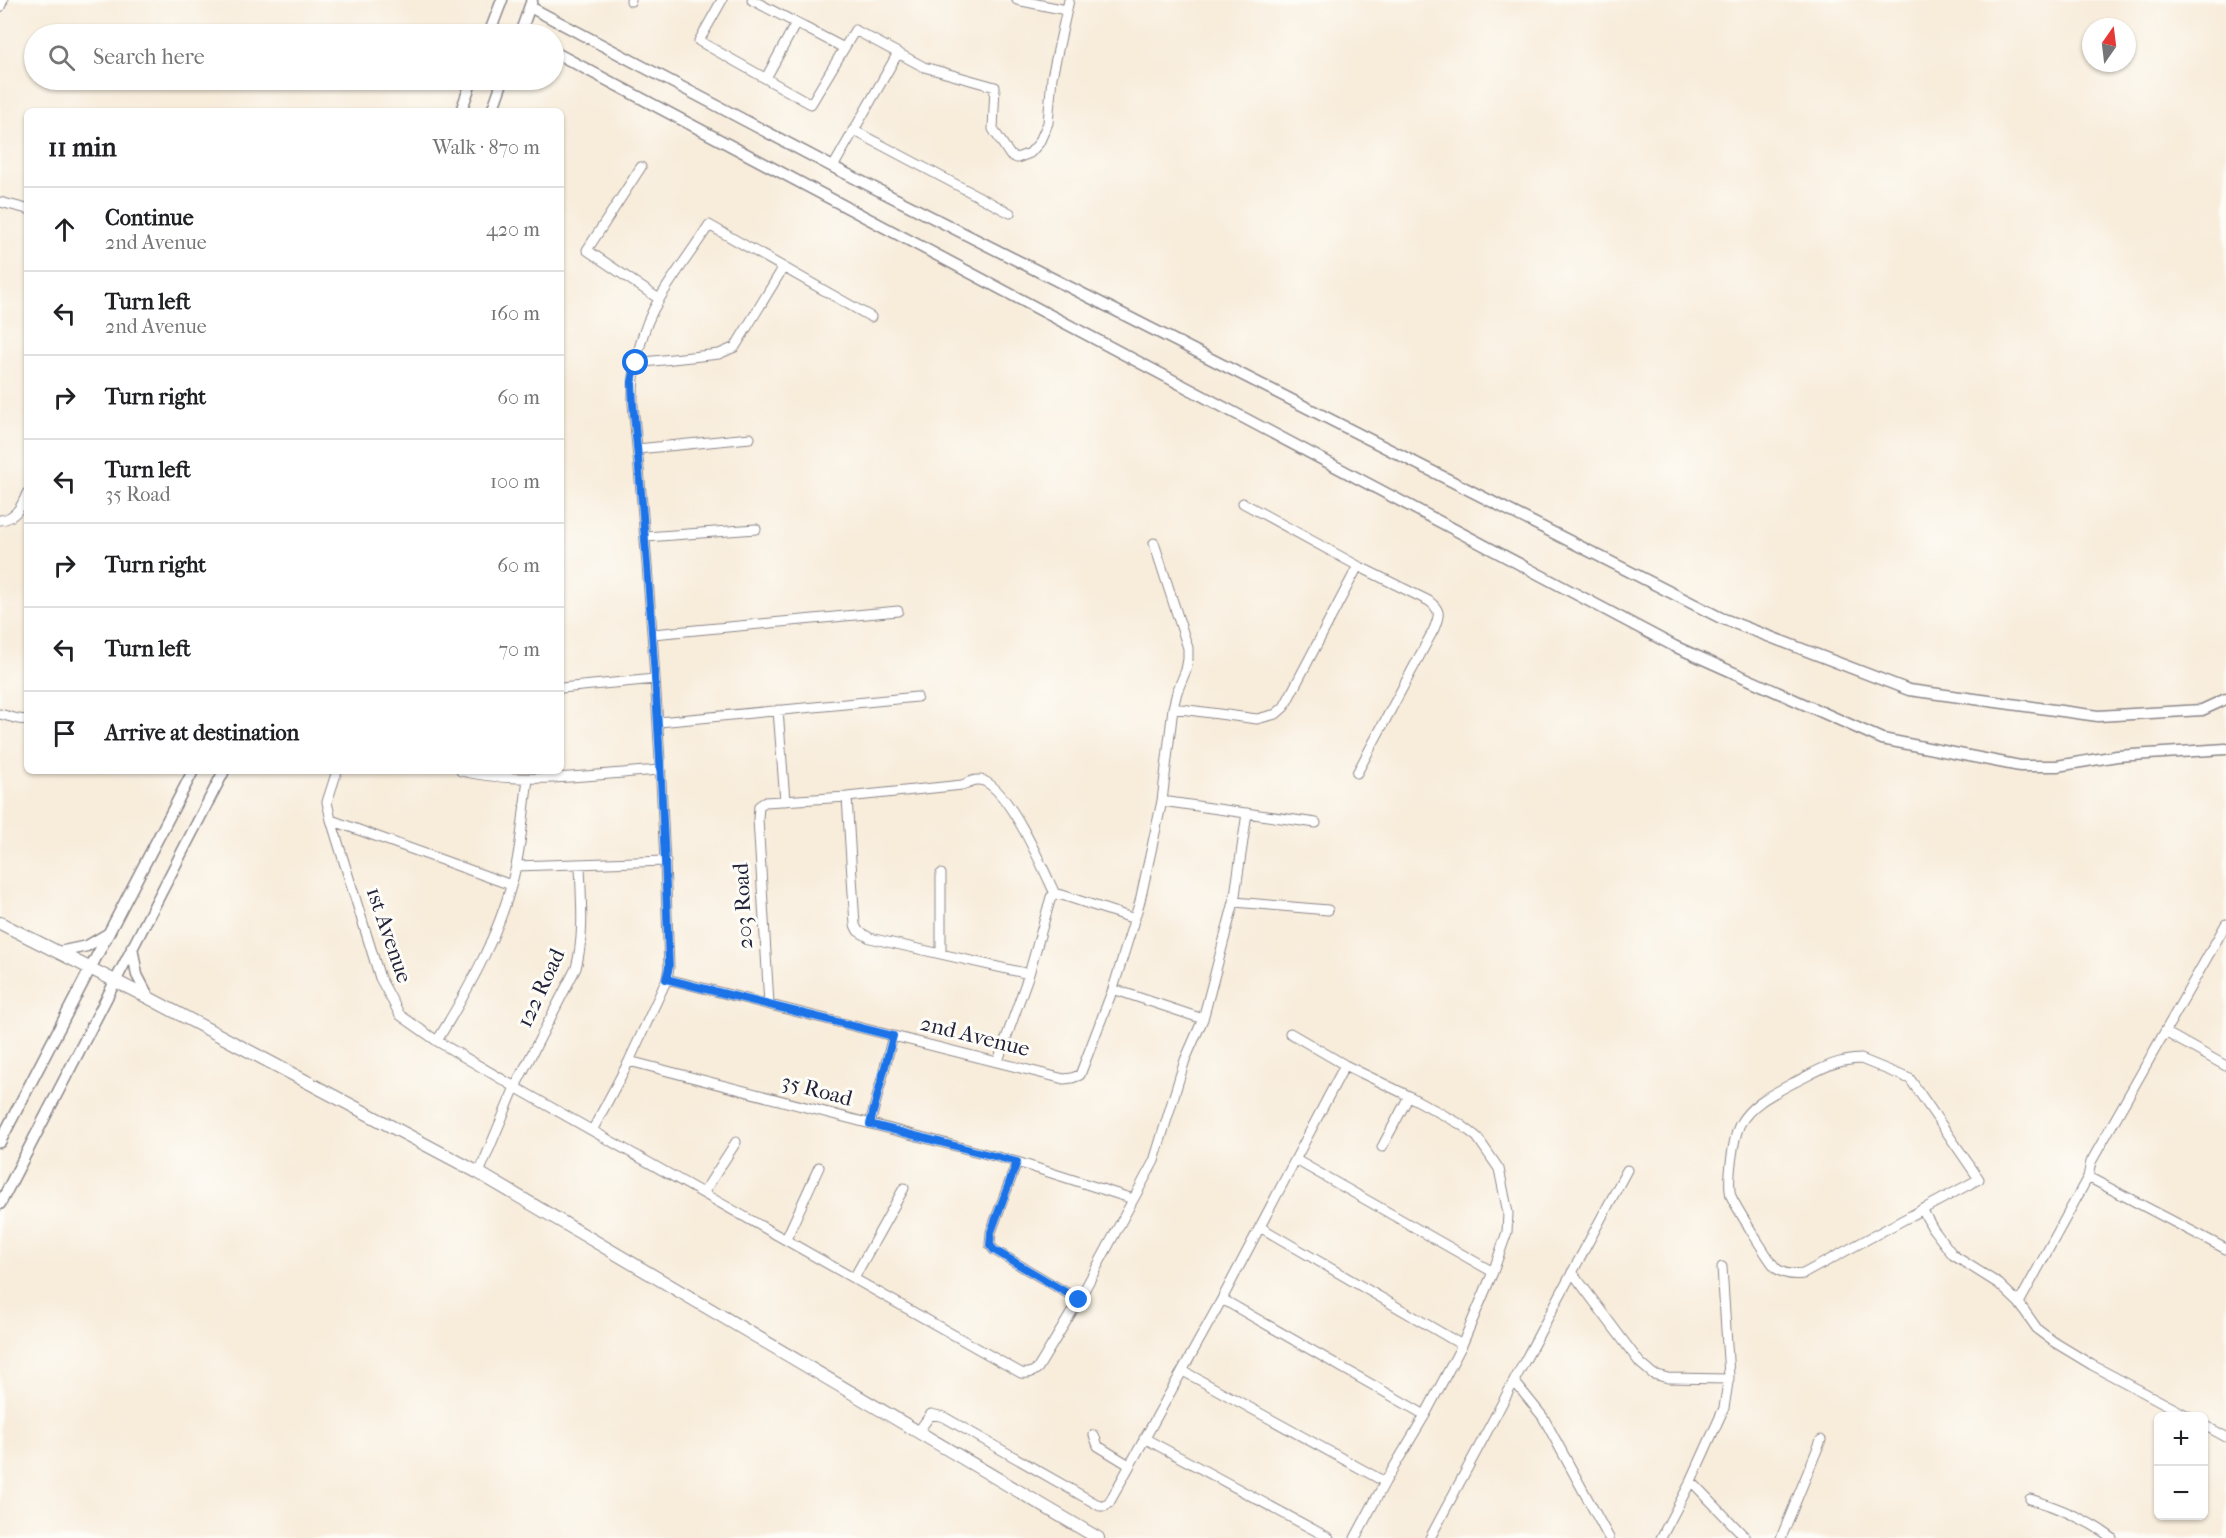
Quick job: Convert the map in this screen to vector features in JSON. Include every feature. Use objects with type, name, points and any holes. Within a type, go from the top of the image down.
[{"type":"main road","points":[[0,923],[149,998],[479,1173],[1098,1538]]},
{"type":"street","points":[[0,7],[3,0]]},
{"type":"street","points":[[493,24],[502,0]]},
{"type":"street","points":[[722,0],[699,41],[811,104],[855,30],[924,67],[995,87],[993,129],[1010,155],[1017,158],[1030,153],[1039,143],[1048,123],[1052,76],[1069,0]]},
{"type":"street","points":[[752,0],[844,48]]},
{"type":"street","points":[[1017,0],[1066,10]]},
{"type":"street","points":[[524,24],[531,4],[833,167],[1721,618],[1908,690],[2098,716],[2202,710],[2226,699]]},
{"type":"street","points":[[766,78],[796,23]]},
{"type":"street","points":[[833,167],[898,53]]},
{"type":"street","points":[[564,57],[1674,645],[1882,739],[2020,766],[2057,766],[2118,756],[2226,749]]},
{"type":"street","points":[[462,108],[468,90]]},
{"type":"street","points":[[493,108],[499,90]]},
{"type":"street","points":[[853,130],[1010,213]]},
{"type":"street","points":[[641,167],[587,250],[658,299]]},
{"type":"street","points":[[0,202],[24,207]]},
{"type":"street","points":[[593,1129],[629,1061],[666,979],[669,967],[659,722],[632,382],[648,324],[658,299],[709,225],[871,317]]},
{"type":"street","points":[[636,363],[719,354],[735,347],[783,268]]},
{"type":"street","points":[[637,449],[750,438]]},
{"type":"street","points":[[0,520],[7,520],[16,513],[24,498]]},
{"type":"street","points":[[1243,503],[1437,607],[1439,616],[1434,629],[1357,772]]},
{"type":"street","points":[[16,513],[24,516]]},
{"type":"street","points":[[646,537],[756,529]]},
{"type":"street","points":[[1154,543],[1188,648],[1188,659],[1173,708],[1162,801],[1135,919],[1113,988],[1203,1019]]},
{"type":"street","points":[[1173,708],[1257,719],[1276,714],[1284,707],[1358,566]]},
{"type":"street","points":[[652,634],[898,611]]},
{"type":"street","points":[[564,688],[655,679]]},
{"type":"street","points":[[659,722],[917,697]]},
{"type":"street","points":[[778,710],[785,801],[962,785],[975,779],[985,781],[997,790],[1018,821],[1055,894],[1135,919]]},
{"type":"street","points":[[0,714],[24,720]]},
{"type":"street","points":[[479,774],[528,779],[661,770]]},
{"type":"street","points":[[0,1142],[191,774]]},
{"type":"street","points":[[0,1204],[222,774]]},
{"type":"street","name":"1st Avenue","points":[[336,774],[327,802],[331,820],[380,978],[400,1016],[437,1041],[515,1087],[1022,1372],[1034,1372],[1038,1368],[1079,1300]]},
{"type":"street","points":[[437,1041],[489,945],[511,885],[516,866],[528,779]]},
{"type":"street","points":[[847,797],[855,925],[858,931],[870,938],[941,952],[1029,974]]},
{"type":"street","name":"203 Road","points":[[769,1004],[759,806],[765,802],[785,801]]},
{"type":"street","points":[[1162,801],[1316,823]]},
{"type":"street","points":[[1017,1162],[991,1232],[990,1245],[994,1250],[1079,1300],[1154,1161],[1185,1060],[1203,1019],[1234,902],[1247,813]]},
{"type":"street","points":[[331,820],[511,885]]},
{"type":"street","points":[[516,866],[666,861]]},
{"type":"street","name":"122 Road","points":[[479,1173],[515,1087],[576,968],[580,952],[581,930],[580,865]]},
{"type":"street","points":[[941,874],[941,952]]},
{"type":"street","points":[[998,1062],[1029,974],[1051,897],[1055,894]]},
{"type":"street","points":[[1234,902],[1328,910]]},
{"type":"street","points":[[2019,1304],[2088,1177],[2091,1162],[2226,924]]},
{"type":"street","points":[[59,952],[87,946],[110,933]]},
{"type":"street","points":[[132,947],[137,975],[149,998]]},
{"type":"street","name":"2nd Avenue","points":[[666,979],[1064,1079],[1080,1075],[1113,988]]},
{"type":"street","points":[[2165,1032],[2226,1066]]},
{"type":"street","points":[[1290,1034],[1460,1124],[1477,1137],[1499,1169],[1508,1213],[1507,1232],[1493,1272],[1461,1345],[1425,1415],[1355,1538]]},
{"type":"street","points":[[870,1124],[893,1036]]},
{"type":"street","points":[[1861,1059],[1910,1079],[1979,1179],[1922,1209],[1803,1274],[1785,1273],[1777,1269],[1767,1257],[1731,1195],[1732,1143],[1741,1123],[1760,1100],[1827,1064],[1861,1059]]},
{"type":"street","name":"35 Road","points":[[629,1061],[1017,1162],[1133,1198]]},
{"type":"street","points":[[918,1432],[931,1413],[944,1417],[1100,1506],[1109,1503],[1222,1299],[1345,1065]]},
{"type":"street","points":[[1382,1147],[1409,1096]]},
{"type":"street","points":[[704,1192],[736,1142]]},
{"type":"street","points":[[1296,1160],[1493,1272]]},
{"type":"street","points":[[786,1239],[819,1167]]},
{"type":"street","points":[[1430,1538],[1627,1170]]},
{"type":"street","points":[[2088,1177],[2226,1249]]},
{"type":"street","points":[[854,1278],[904,1188]]},
{"type":"street","points":[[1922,1209],[1933,1229],[1953,1255],[1999,1284],[2019,1304],[2038,1330],[2054,1342],[2181,1412]]},
{"type":"street","points":[[1260,1227],[1461,1345]]},
{"type":"street","points":[[1661,1538],[1724,1408],[1729,1379],[1722,1267]]},
{"type":"street","points":[[1572,1272],[1640,1363],[1653,1374],[1668,1378],[1729,1379]]},
{"type":"street","points":[[1222,1299],[1425,1415]]},
{"type":"street","points":[[1183,1371],[1385,1482]]},
{"type":"street","points":[[1514,1381],[1543,1417],[1609,1538]]},
{"type":"street","points":[[2208,1427],[2226,1437]]},
{"type":"street","points":[[1094,1434],[1098,1446],[1129,1465]]},
{"type":"street","points":[[1144,1438],[1329,1538]]},
{"type":"street","points":[[1780,1538],[1821,1440]]},
{"type":"street","points":[[1691,1480],[1746,1538]]},
{"type":"street","points":[[2030,1499],[2064,1510],[2095,1525],[2112,1538]]},
{"type":"route","points":[[636,363],[632,382],[633,404],[646,537],[666,861],[669,967],[666,979],[893,1036],[870,1124],[1017,1162],[991,1232],[990,1245],[994,1250],[1079,1300]]}]
